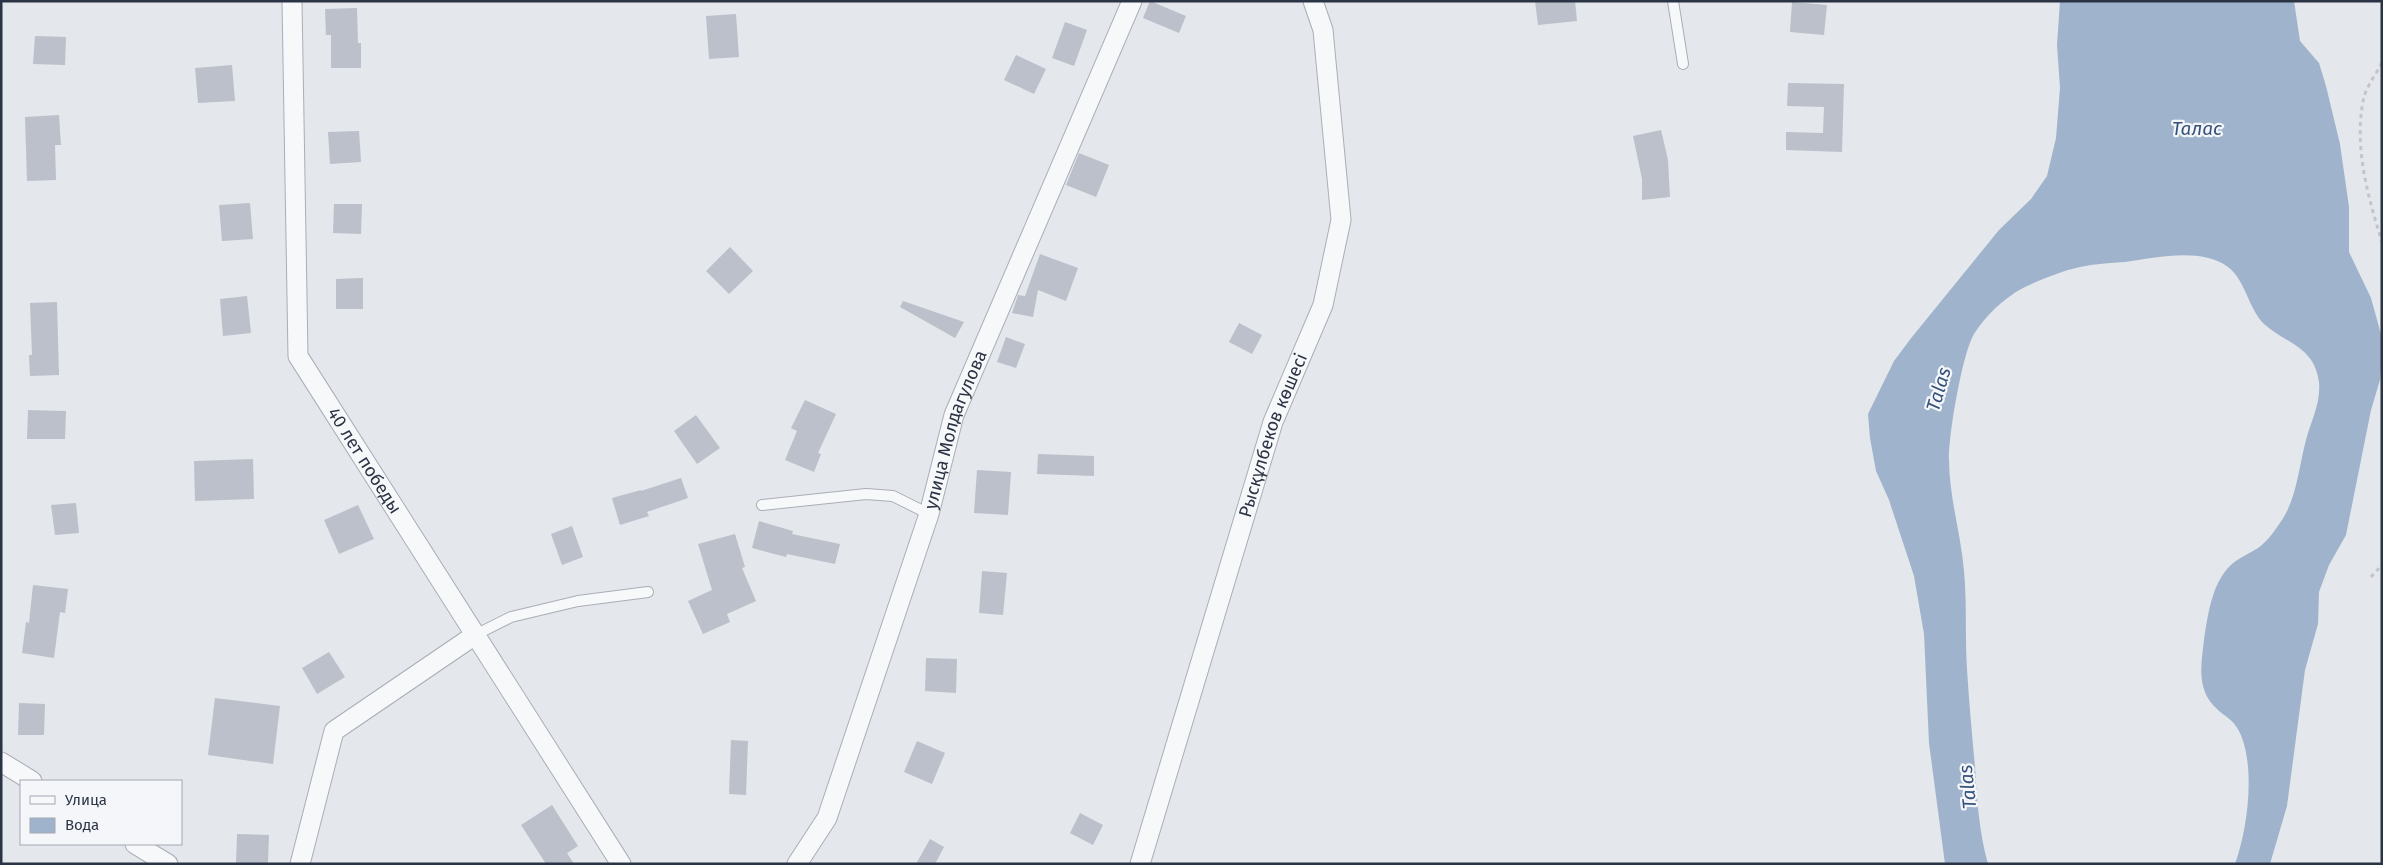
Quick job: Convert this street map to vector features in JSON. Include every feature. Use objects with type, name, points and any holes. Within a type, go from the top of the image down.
[{"type":"street","name":"40 лет победы","points":[[292,1],[298,356],[621,864]]},
{"type":"street","name":"улица Молдагулова","points":[[797,864],[827,818],[929,514],[954,415],[1132,1]]},
{"type":"street","name":"Рысқұлбеков көшесі","points":[[1140,864],[1273,422],[1323,306],[1341,220],[1323,30],[1313,1]]},
{"type":"street","points":[[300,864],[334,731],[475,635]]},
{"type":"street","points":[[1,762],[30,780]]},
{"type":"street","points":[[137,845],[168,864]]},
{"type":"lane","points":[[1673,1],[1683,64]]},
{"type":"lane","points":[[762,505],[866,494],[893,496],[929,514]]},
{"type":"lane","points":[[475,635],[521,615],[578,601],[648,592]]},
{"type":"path","points":[[2382,63],[2364,96],[2360,128],[2367,193],[2382,242]]},
{"type":"path","points":[[2371,577],[2382,565]]},
{"type":"water","name":"Талас","points":[[2060,1],[2294,1],[2300,41],[2319,63],[2326,86],[2340,144],[2349,207],[2349,252],[2371,298],[2382,338],[2382,357],[2380,380],[2371,410],[2346,535],[2329,565],[2319,592],[2318,624],[2305,670],[2287,806],[2270,864],[2235,864],[2244,833],[2249,779],[2247,761],[2244,745],[2237,727],[2211,703],[2206,695],[2201,669],[2202,659],[2209,609],[2215,589],[2225,571],[2238,559],[2265,542],[2277,528],[2287,511],[2317,405],[2319,382],[2316,370],[2305,353],[2272,331],[2259,318],[2239,280],[2228,267],[2204,257],[2178,255],[2085,266],[2036,282],[2016,292],[1996,308],[1978,327],[1969,344],[1957,395],[1949,459],[1951,487],[1964,571],[1967,669],[1980,828],[1988,864],[1945,864],[1929,743],[1924,634],[1914,576],[1889,500],[1876,471],[1868,414],[1894,361],[1912,337],[1999,230],[2031,199],[2047,176],[2056,138],[2060,88],[2057,45]]},
{"type":"building","points":[[1150,1],[1186,16],[1179,33],[1143,18]]},
{"type":"building","points":[[1535,1],[1575,1],[1577,21],[1538,25]]},
{"type":"building","points":[[1792,2],[1827,5],[1824,35],[1790,32]]},
{"type":"building","points":[[357,8],[358,43],[361,43],[361,68],[331,68],[331,35],[326,35],[325,9]]},
{"type":"building","points":[[736,14],[739,57],[709,59],[706,16]]},
{"type":"building","points":[[1065,22],[1087,30],[1074,66],[1052,58]]},
{"type":"building","points":[[35,36],[66,37],[65,65],[33,64]]},
{"type":"building","points":[[1016,55],[1046,69],[1034,94],[1004,80]]},
{"type":"building","points":[[232,65],[235,101],[198,103],[195,68]]},
{"type":"building","points":[[1788,83],[1844,84],[1842,152],[1786,150],[1786,132],[1823,133],[1824,107],[1787,106]]},
{"type":"building","points":[[59,115],[61,145],[55,145],[56,180],[27,181],[25,117]]},
{"type":"building","points":[[1661,130],[1668,160],[1670,197],[1642,200],[1642,179],[1633,136]]},
{"type":"building","points":[[359,131],[361,162],[330,164],[328,132]]},
{"type":"building","points":[[1079,153],[1109,165],[1096,197],[1066,185]]},
{"type":"building","points":[[250,203],[253,239],[222,241],[219,205]]},
{"type":"building","points":[[334,204],[362,204],[361,234],[333,233]]},
{"type":"building","points":[[730,247],[753,271],[729,294],[706,271]]},
{"type":"building","points":[[1040,254],[1078,268],[1066,301],[1038,290],[1033,317],[1012,313],[1018,295],[1025,296]]},
{"type":"building","points":[[363,278],[363,309],[336,309],[336,279]]},
{"type":"building","points":[[247,296],[251,333],[223,336],[220,299]]},
{"type":"building","points":[[903,301],[964,322],[955,338],[900,307]]},
{"type":"building","points":[[57,302],[59,375],[30,376],[29,355],[32,355],[30,303]]},
{"type":"building","points":[[1239,323],[1262,335],[1252,354],[1229,342]]},
{"type":"building","points":[[1006,337],[1025,344],[1016,368],[997,362]]},
{"type":"building","points":[[805,400],[836,414],[818,453],[821,454],[814,472],[785,460],[797,431],[791,428]]},
{"type":"building","points":[[28,410],[66,411],[65,439],[27,439]]},
{"type":"building","points":[[696,415],[720,448],[697,464],[674,431]]},
{"type":"building","points":[[1038,454],[1094,456],[1094,476],[1037,474]]},
{"type":"building","points":[[253,459],[254,499],[195,501],[194,461]]},
{"type":"building","points":[[977,470],[1011,472],[1008,515],[974,513]]},
{"type":"building","points":[[681,478],[688,498],[647,512],[649,516],[620,525],[612,498]]},
{"type":"building","points":[[76,503],[79,533],[55,535],[51,505]]},
{"type":"building","points":[[358,505],[374,539],[339,554],[324,520]]},
{"type":"building","points":[[759,521],[793,531],[792,534],[840,544],[835,564],[787,554],[786,557],[752,548]]},
{"type":"building","points":[[572,526],[583,557],[562,565],[551,534]]},
{"type":"building","points":[[735,534],[745,567],[742,568],[756,601],[727,614],[730,622],[703,634],[688,601],[712,590],[698,544]]},
{"type":"building","points":[[982,571],[1007,573],[1003,615],[979,613]]},
{"type":"building","points":[[33,585],[68,589],[65,613],[60,612],[54,658],[22,653],[26,622],[29,623]]},
{"type":"building","points":[[329,652],[345,677],[317,694],[302,668]]},
{"type":"building","points":[[926,658],[957,659],[956,693],[925,691]]},
{"type":"building","points":[[215,698],[280,706],[273,764],[208,755]]},
{"type":"building","points":[[19,703],[45,704],[44,735],[18,735]]},
{"type":"building","points":[[731,740],[748,741],[746,795],[729,794]]},
{"type":"building","points":[[917,741],[945,753],[932,784],[904,772]]},
{"type":"building","points":[[552,805],[578,846],[567,853],[574,864],[546,864],[521,825]]},
{"type":"building","points":[[1080,813],[1103,825],[1093,845],[1070,833]]},
{"type":"building","points":[[237,834],[269,835],[268,864],[236,864]]},
{"type":"building","points":[[930,839],[944,847],[935,864],[916,864]]},
{"type":"water label","name":"Talas","points":[[1938,389]]},
{"type":"water label","name":"Talas","points":[[1967,787]]}]
